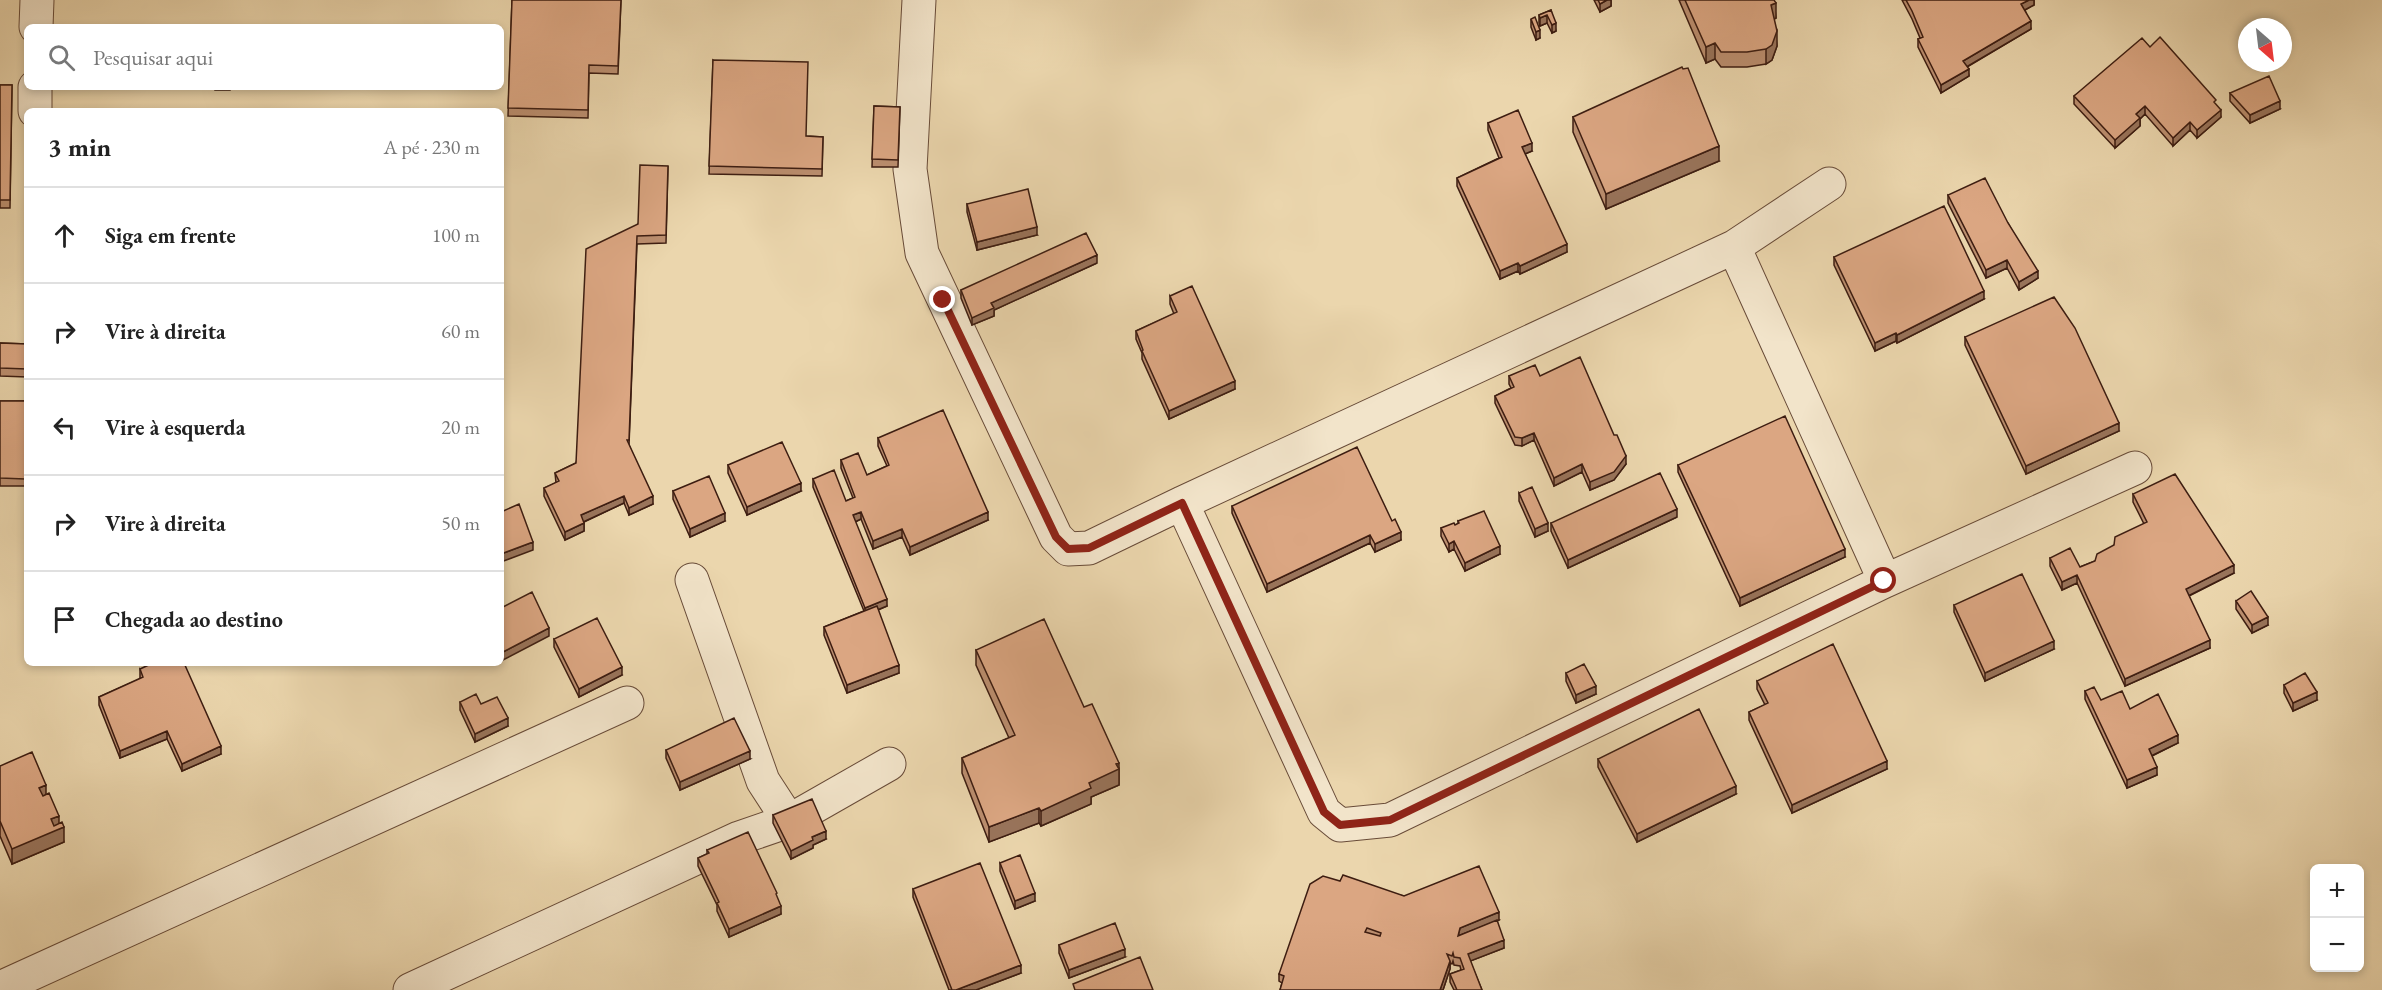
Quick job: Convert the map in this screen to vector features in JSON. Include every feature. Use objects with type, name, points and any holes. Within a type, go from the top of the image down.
[{"type":"street","points":[[36,24],[37,0]]},
{"type":"street","points":[[919,0],[910,169],[922,253],[1056,537],[1068,549],[1089,548],[1734,247],[1829,184]]},
{"type":"street","points":[[35,90],[35,108]]},
{"type":"street","points":[[1734,247],[1884,581]]},
{"type":"street","points":[[1182,503],[1324,812],[1340,825],[1390,820],[1884,581],[2135,468]]},
{"type":"street","points":[[692,580],[763,781],[789,821]]},
{"type":"street","points":[[0,988],[627,703]]},
{"type":"street","points":[[410,990],[739,838],[789,821],[889,764]]},
{"type":"building","points":[[512,0],[621,0],[618,66],[589,65],[588,110],[508,108]]},
{"type":"building","points":[[1685,0],[1774,0],[1776,3],[1771,5],[1777,31],[1772,45],[1766,49],[1747,52],[1721,52],[1715,43],[1706,47]]},
{"type":"building","points":[[1906,0],[2029,0],[2021,4],[2031,21],[1963,61],[1969,69],[1941,85],[1918,39],[1923,37]]},
{"type":"building","points":[[1551,10],[1556,23],[1552,25],[1547,15],[1540,18],[1539,15]]},
{"type":"building","points":[[1535,17],[1540,30],[1536,32],[1531,19]]},
{"type":"building","points":[[2160,37],[2216,100],[2214,102],[2221,110],[2197,130],[2190,122],[2173,138],[2145,106],[2136,114],[2140,118],[2115,140],[2074,96],[2142,38],[2150,47]]},
{"type":"building","points":[[713,60],[808,62],[806,136],[823,137],[822,169],[709,166]]},
{"type":"building","points":[[1682,67],[1683,69],[1688,68],[1719,146],[1606,194],[1573,117]]},
{"type":"building","points":[[2269,76],[2280,101],[2250,115],[2230,93]]},
{"type":"building","points":[[0,85],[12,85],[10,200],[0,200]]},
{"type":"building","points":[[874,106],[900,107],[898,160],[872,159]]},
{"type":"building","points":[[1518,110],[1532,143],[1522,147],[1567,244],[1520,266],[1518,263],[1500,271],[1457,178],[1502,157],[1488,123]]},
{"type":"building","points":[[640,165],[668,166],[666,235],[637,236],[629,440],[627,440],[653,496],[629,508],[624,496],[581,515],[584,523],[565,532],[544,488],[559,481],[555,473],[576,463],[586,249],[638,224]]},
{"type":"building","points":[[1985,178],[2008,223],[2038,271],[2019,282],[2007,260],[1986,270],[1948,195]]},
{"type":"building","points":[[1028,189],[1037,227],[977,242],[967,204]]},
{"type":"building","points":[[1944,206],[1984,291],[1897,335],[1896,333],[1875,343],[1834,257]]},
{"type":"building","points":[[1086,233],[1097,255],[991,303],[994,308],[972,318],[961,290]]},
{"type":"building","points":[[1192,286],[1235,381],[1169,411],[1142,351],[1136,331],[1177,312],[1170,296]]},
{"type":"building","points":[[2054,297],[2075,328],[2119,423],[2026,466],[1965,337]]},
{"type":"building","points":[[0,343],[24,344],[24,369],[0,368]]},
{"type":"building","points":[[1580,357],[1614,435],[1617,435],[1626,456],[1614,472],[1590,482],[1582,464],[1554,478],[1534,433],[1522,438],[1515,437],[1495,396],[1514,387],[1509,376],[1535,365],[1540,376]]},
{"type":"building","points":[[0,401],[24,401],[24,479],[0,478]]},
{"type":"building","points":[[943,410],[988,512],[910,547],[902,529],[873,541],[861,512],[853,515],[887,599],[865,608],[813,479],[834,470],[846,501],[855,497],[841,460],[858,453],[867,475],[889,465],[878,438]]},
{"type":"building","points":[[1785,416],[1845,549],[1740,598],[1678,465]]},
{"type":"building","points":[[782,442],[801,483],[747,507],[728,465]]},
{"type":"building","points":[[1357,447],[1392,521],[1395,519],[1401,532],[1375,544],[1370,535],[1267,584],[1232,506]]},
{"type":"building","points":[[1660,473],[1677,509],[1568,560],[1551,523]]},
{"type":"building","points":[[2175,474],[2234,565],[2186,589],[2210,640],[2125,679],[2077,575],[2062,582],[2050,558],[2070,548],[2080,567],[2095,561],[2097,554],[2114,545],[2115,537],[2147,522],[2133,494]]},
{"type":"building","points":[[709,476],[725,513],[690,529],[673,491]]},
{"type":"building","points":[[1532,487],[1548,523],[1535,529],[1519,493]]},
{"type":"building","points":[[519,504],[533,542],[504,553],[504,511]]},
{"type":"building","points":[[1484,511],[1500,546],[1465,563],[1454,541],[1449,544],[1441,528],[1454,523],[1455,525],[1459,523],[1458,521]]},
{"type":"building","points":[[2022,574],[2054,641],[1985,673],[1954,605]]},
{"type":"building","points":[[2251,591],[2268,617],[2252,625],[2236,601]]},
{"type":"building","points":[[532,592],[549,628],[504,651],[504,606]]},
{"type":"building","points":[[877,606],[899,665],[847,685],[824,627]]},
{"type":"building","points":[[597,618],[622,667],[579,689],[554,639]]},
{"type":"building","points":[[1044,619],[1084,707],[1092,704],[1119,763],[1116,764],[1119,769],[1089,783],[1091,788],[1041,811],[1039,808],[989,827],[962,758],[1015,735],[976,650]]},
{"type":"building","points":[[1833,644],[1887,761],[1792,805],[1749,712],[1768,703],[1757,681]]},
{"type":"building","points":[[1584,664],[1596,686],[1576,695],[1566,673]]},
{"type":"building","points":[[146,666],[185,666],[221,746],[182,764],[167,731],[120,751],[99,697],[143,677],[140,669]]},
{"type":"building","points":[[2305,673],[2317,692],[2293,703],[2284,685]]},
{"type":"building","points":[[2094,687],[2101,700],[2122,691],[2130,709],[2158,694],[2178,735],[2149,749],[2157,767],[2127,780],[2085,691]]},
{"type":"building","points":[[476,694],[481,704],[497,697],[508,718],[475,734],[460,702]]},
{"type":"building","points":[[1699,709],[1736,786],[1637,834],[1598,759]]},
{"type":"building","points":[[734,718],[750,751],[680,782],[666,750]]},
{"type":"building","points":[[32,752],[46,785],[39,788],[43,796],[49,793],[59,816],[51,819],[54,826],[62,822],[64,827],[12,849],[0,821],[0,766]]},
{"type":"building","points":[[812,799],[826,831],[791,851],[773,815]]},
{"type":"building","points":[[748,832],[781,906],[729,929],[698,858],[709,853],[707,850]]},
{"type":"building","points":[[1020,855],[1035,893],[1015,901],[1000,863]]},
{"type":"building","points":[[980,863],[1021,965],[952,990],[913,889]]},
{"type":"building","points":[[1479,866],[1499,912],[1460,928],[1458,936],[1497,920],[1504,940],[1468,954],[1482,990],[1457,990],[1450,974],[1464,969],[1460,958],[1454,957],[1453,953],[1452,956],[1447,954],[1450,961],[1440,990],[1280,990],[1284,976],[1279,974],[1310,884],[1323,876],[1340,881],[1343,875],[1404,896]],"holes":[[[1367,928],[1381,933],[1380,936],[1365,932]]]},
{"type":"building","points":[[1115,923],[1125,949],[1069,970],[1059,945]]},
{"type":"building","points":[[1140,957],[1153,990],[1075,990],[1073,984]]},
{"type":"route","points":[[943,300],[1056,537],[1068,549],[1089,548],[1182,503],[1324,812],[1340,825],[1390,820],[1884,581]]}]
